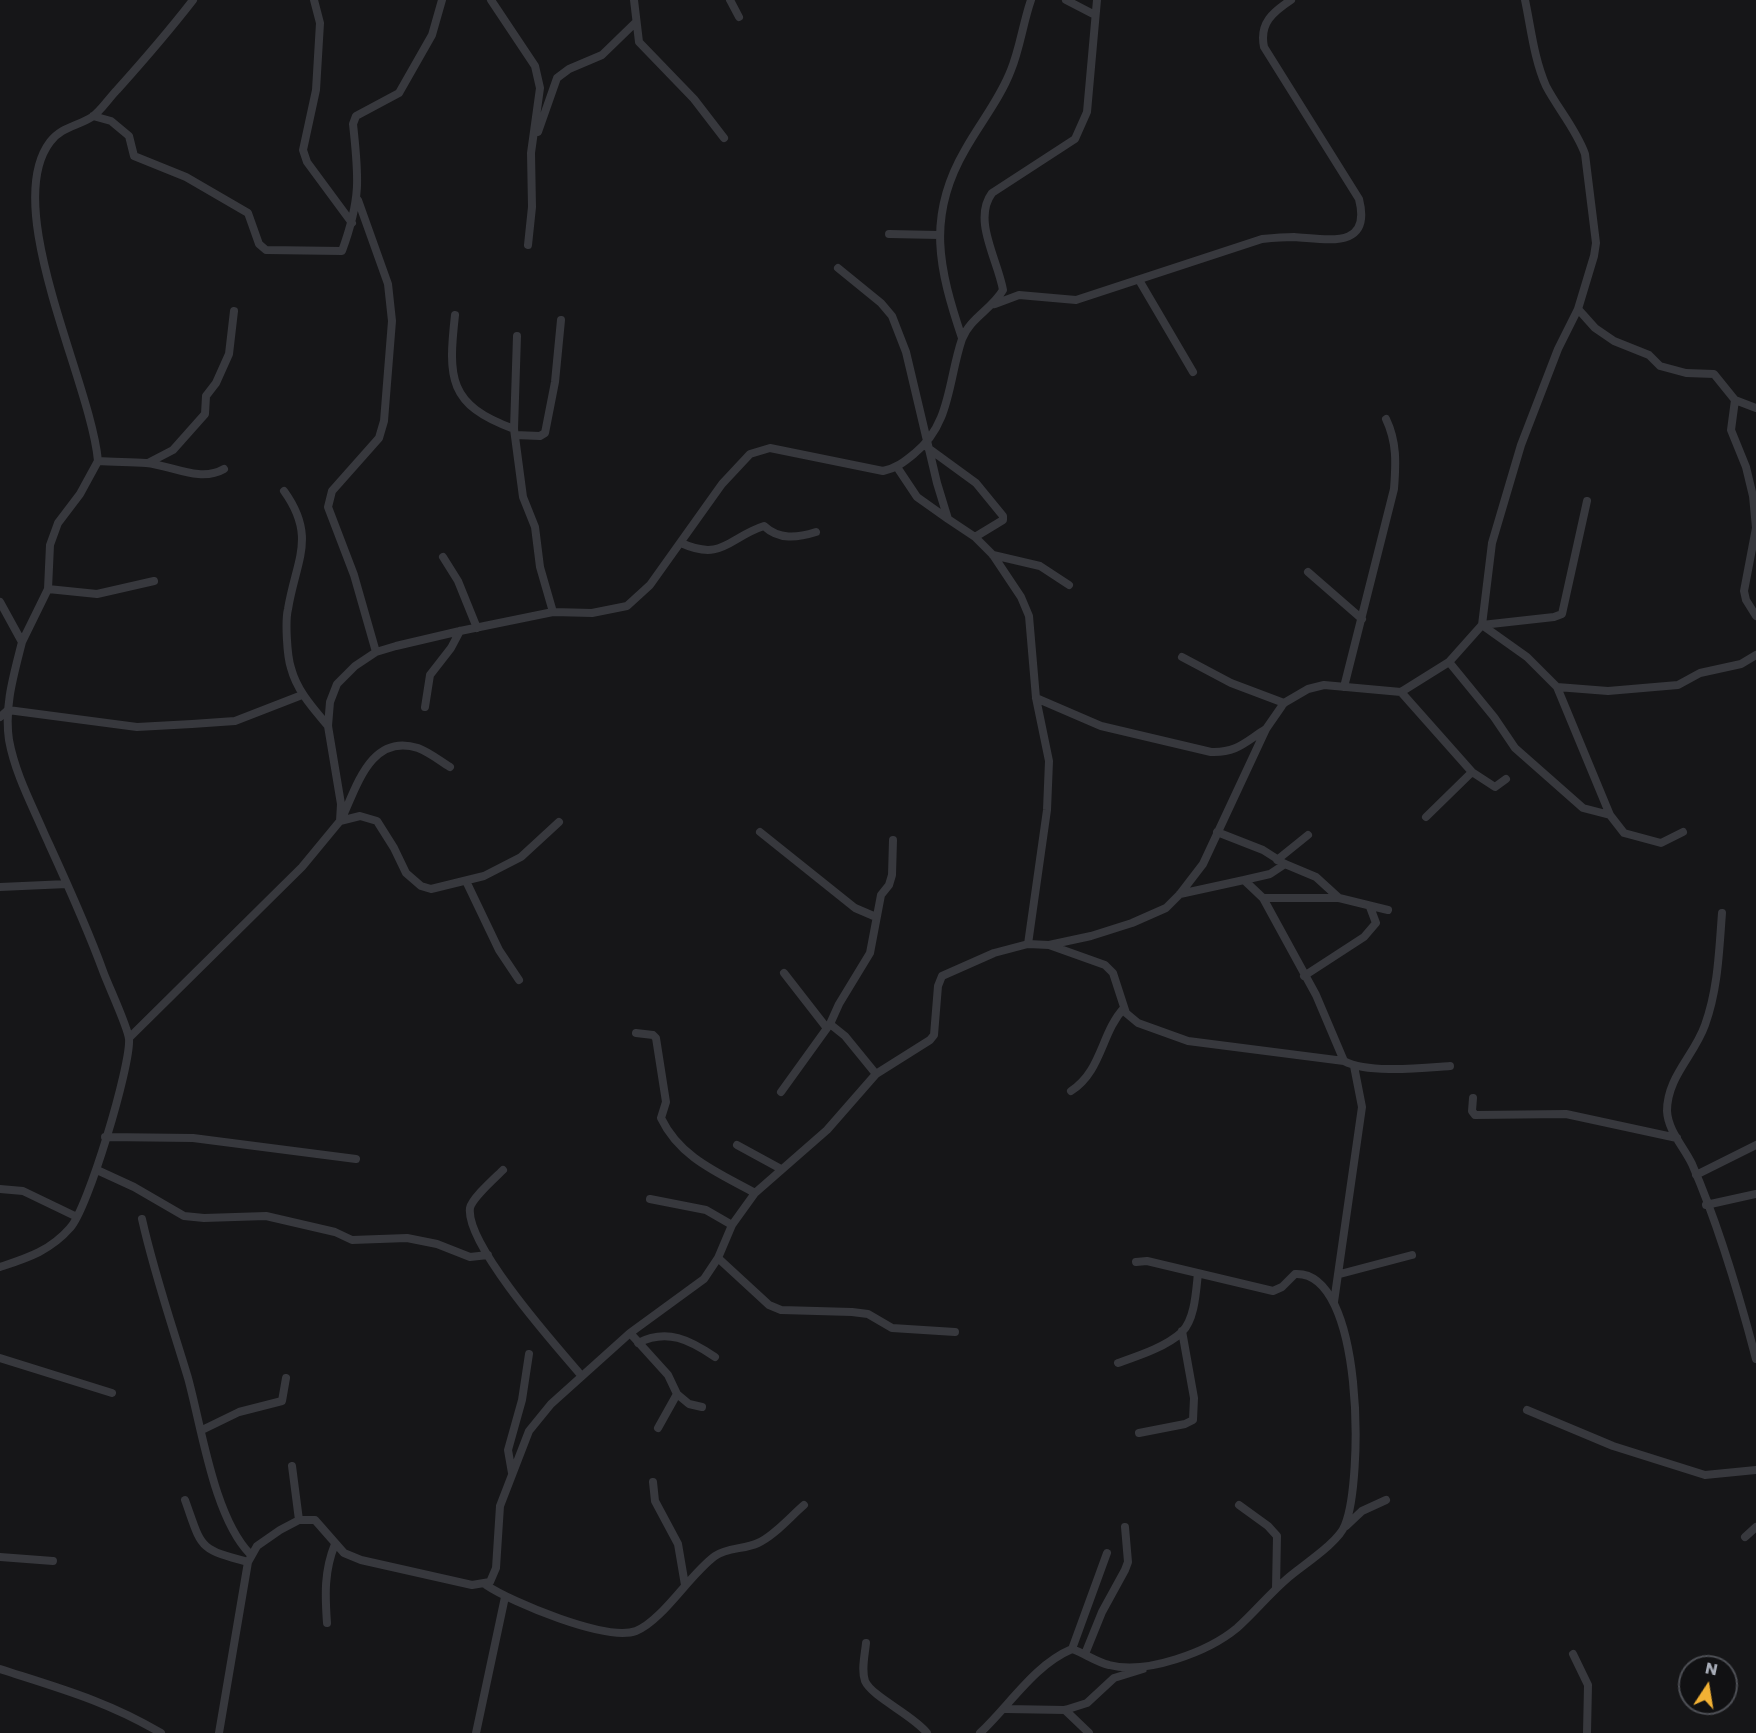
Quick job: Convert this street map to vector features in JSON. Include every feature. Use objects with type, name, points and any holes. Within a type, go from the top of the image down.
[{"type":"street","points":[[0,1267],[45,1252],[71,1228],[97,1170],[126,1065],[129,1038],[67,884],[17,772],[9,739],[9,694],[22,642],[48,589],[50,545],[58,522],[80,494],[98,461],[65,332],[50,294],[35,210],[35,173],[49,142],[71,125],[93,116],[167,34],[193,0]]},
{"type":"street","points":[[314,0],[320,23],[316,90],[303,150],[307,162],[352,224]]},
{"type":"street","points":[[93,116],[111,121],[129,136],[134,156],[186,177],[248,213],[259,244],[266,250],[342,251],[358,199],[353,124],[356,117],[399,93],[432,35],[442,0]]},
{"type":"street","points":[[492,0],[535,66],[540,88],[531,153],[532,207],[528,245]]},
{"type":"street","points":[[634,0],[639,42],[694,99],[724,138]]},
{"type":"street","points":[[730,0],[739,17]]},
{"type":"street","points":[[962,338],[944,285],[938,252],[944,195],[965,149],[994,104],[1011,70],[1031,0]]},
{"type":"street","points":[[1066,0],[1095,15]]},
{"type":"street","points":[[995,304],[1003,290],[984,222],[986,201],[992,193],[1075,139],[1087,112],[1093,66],[1097,0]]},
{"type":"street","points":[[340,821],[341,804],[328,726],[330,702],[337,684],[355,666],[376,652],[553,612],[592,613],[627,606],[650,585],[722,484],[750,454],[760,449],[770,448],[867,469],[883,471],[897,467],[928,446],[946,407],[962,338],[972,323],[995,304],[1019,295],[1076,300],[1262,239],[1294,237],[1328,241],[1344,239],[1357,230],[1363,214],[1359,199],[1264,47],[1262,36],[1267,19],[1291,0]]},
{"type":"street","points":[[1049,945],[1132,923],[1166,908],[1180,894],[1203,864],[1266,729],[1284,703],[1308,689],[1324,686],[1401,692],[1449,662],[1482,625],[1492,543],[1511,478],[1558,349],[1578,309],[1596,243],[1589,169],[1580,140],[1547,86],[1538,65],[1525,0]]},
{"type":"street","points":[[531,153],[557,78],[569,69],[602,55],[636,22]]},
{"type":"street","points":[[358,199],[388,284],[393,321],[384,421],[379,438],[332,491],[328,507],[354,575],[376,652]]},
{"type":"street","points":[[889,234],[906,232],[939,235]]},
{"type":"street","points":[[838,268],[881,303],[892,316],[906,352],[948,519]]},
{"type":"street","points":[[1139,280],[1193,372]]},
{"type":"street","points":[[1578,309],[1595,328],[1614,341],[1649,355],[1659,366],[1686,373],[1714,374],[1735,400],[1756,408]]},
{"type":"street","points":[[148,463],[172,450],[205,414],[206,396],[216,383],[229,354],[234,311]]},
{"type":"street","points":[[455,315],[450,355],[452,378],[462,394],[486,418],[515,432],[540,436],[545,433],[555,382],[561,320]]},
{"type":"street","points":[[517,336],[515,432],[524,497],[535,527],[540,567],[553,612]]},
{"type":"street","points":[[1735,400],[1731,430],[1748,477],[1756,528],[1744,591],[1746,600],[1756,616]]},
{"type":"street","points":[[1344,687],[1394,489],[1397,460],[1393,434],[1386,419]]},
{"type":"street","points":[[928,446],[976,483],[1003,516],[1003,520],[975,537]]},
{"type":"street","points":[[98,461],[148,463],[199,475],[215,474],[224,469]]},
{"type":"street","points":[[897,467],[917,497],[957,527],[975,537],[993,555],[1021,597],[1029,616],[1036,698],[1049,760],[1048,785],[1028,944]]},
{"type":"street","points":[[284,491],[301,521],[303,537],[303,550],[287,610],[290,667],[302,695],[328,726]]},
{"type":"street","points":[[1482,625],[1554,617],[1562,614],[1566,605],[1587,501]]},
{"type":"street","points":[[681,543],[698,551],[716,550],[764,526],[774,535],[788,537],[816,532]]},
{"type":"street","points":[[993,555],[1040,566],[1069,585]]},
{"type":"street","points":[[443,557],[458,581],[477,628]]},
{"type":"street","points":[[1308,572],[1362,619]]},
{"type":"street","points":[[48,589],[97,594],[154,581]]},
{"type":"street","points":[[0,602],[22,642]]},
{"type":"street","points":[[1482,625],[1527,657],[1557,687],[1610,815],[1624,833],[1661,843],[1683,832]]},
{"type":"street","points":[[424,707],[430,675],[460,632]]},
{"type":"street","points":[[1557,687],[1608,691],[1678,685],[1700,673],[1741,664],[1756,655]]},
{"type":"street","points":[[1182,657],[1232,683],[1284,703]]},
{"type":"street","points":[[1449,662],[1494,717],[1515,748],[1583,808],[1610,815]]},
{"type":"street","points":[[1401,692],[1472,772],[1495,787],[1506,779]]},
{"type":"street","points":[[0,717],[8,710],[137,727],[170,726],[235,721],[302,695]]},
{"type":"street","points":[[1036,698],[1101,726],[1211,752],[1225,753],[1237,750],[1266,729]]},
{"type":"street","points":[[129,1038],[302,867],[340,821],[367,764],[374,756],[397,746],[420,749],[450,767]]},
{"type":"street","points":[[1426,817],[1472,772]]},
{"type":"street","points":[[340,821],[360,816],[377,821],[406,873],[421,886],[441,888],[484,876],[521,857],[559,822]]},
{"type":"street","points":[[760,832],[855,908],[876,917]]},
{"type":"street","points":[[1217,832],[1263,850],[1281,862],[1316,877],[1339,898]]},
{"type":"street","points":[[1180,894],[1270,874],[1308,835]]},
{"type":"street","points":[[781,1092],[828,1026],[870,952],[881,895],[889,885],[892,875],[893,840]]},
{"type":"street","points":[[1244,880],[1263,898],[1287,939],[1304,976],[1316,995],[1344,1061]]},
{"type":"street","points":[[466,881],[499,950],[519,980]]},
{"type":"street","points":[[0,887],[67,884]]},
{"type":"street","points":[[1263,898],[1339,898],[1388,910]]},
{"type":"street","points":[[1304,976],[1364,937],[1376,923],[1370,907]]},
{"type":"street","points":[[1722,913],[1719,963],[1711,1006],[1704,1028],[1687,1062],[1669,1089],[1667,1113],[1696,1175],[1753,1331],[1756,1359]]},
{"type":"street","points":[[486,1585],[490,1582],[496,1568],[500,1506],[529,1431],[551,1404],[581,1375],[630,1333],[704,1279],[718,1258],[732,1225],[755,1193],[781,1169],[806,1151],[876,1074],[934,1035],[938,986],[942,976],[994,953],[1028,944],[1049,945],[1105,965],[1113,973],[1126,1013],[1138,1023],[1188,1041],[1344,1061],[1354,1066],[1418,1068],[1450,1066]]},
{"type":"street","points":[[784,973],[828,1026],[845,1036],[876,1074]]},
{"type":"street","points":[[1071,1091],[1083,1084],[1093,1071],[1116,1017],[1124,1008]]},
{"type":"street","points":[[636,1034],[653,1035],[656,1038],[666,1102],[661,1118],[667,1130],[695,1161],[755,1193]]},
{"type":"street","points":[[1334,1302],[1340,1274],[1362,1107],[1354,1066]]},
{"type":"street","points":[[1473,1098],[1472,1111],[1475,1115],[1566,1113],[1677,1138]]},
{"type":"street","points":[[105,1137],[193,1138],[356,1159]]},
{"type":"street","points":[[1696,1175],[1756,1145]]},
{"type":"street","points":[[737,1146],[781,1169]]},
{"type":"street","points":[[97,1170],[134,1186],[183,1216],[204,1218],[266,1216],[334,1232],[352,1240],[407,1238],[437,1244],[470,1257],[488,1255]]},
{"type":"street","points":[[503,1170],[471,1203],[470,1218],[488,1255],[531,1317],[581,1375]]},
{"type":"street","points":[[0,1189],[23,1191],[77,1217]]},
{"type":"street","points":[[1706,1205],[1756,1194]]},
{"type":"street","points":[[650,1199],[706,1210],[732,1225]]},
{"type":"street","points":[[142,1219],[155,1275],[222,1505],[233,1533],[249,1558]]},
{"type":"street","points":[[1340,1274],[1412,1255]]},
{"type":"street","points":[[718,1258],[769,1305],[781,1310],[852,1311],[868,1314],[892,1328],[955,1332]]},
{"type":"street","points":[[1136,1262],[1198,1273],[1273,1291],[1282,1287],[1295,1274],[1302,1274],[1319,1283],[1334,1302],[1346,1333],[1358,1445],[1345,1526]]},
{"type":"street","points":[[1118,1364],[1144,1354],[1182,1331],[1190,1317],[1198,1273]]},
{"type":"street","points":[[1139,1433],[1185,1424],[1193,1420],[1194,1398],[1182,1331]]},
{"type":"street","points":[[630,1333],[668,1375],[677,1394],[689,1404],[702,1407]]},
{"type":"street","points":[[638,1343],[649,1337],[670,1335],[696,1344],[715,1358]]},
{"type":"street","points":[[512,1473],[508,1450],[522,1400],[529,1354]]},
{"type":"street","points":[[0,1358],[112,1393]]},
{"type":"street","points":[[202,1430],[240,1412],[282,1401],[286,1378]]},
{"type":"street","points":[[658,1428],[677,1394]]},
{"type":"street","points":[[1527,1410],[1613,1446],[1705,1475],[1756,1470]]},
{"type":"street","points":[[291,1466],[299,1520]]},
{"type":"street","points":[[653,1482],[655,1501],[678,1545],[684,1585]]},
{"type":"street","points":[[185,1500],[199,1539],[207,1548],[214,1553],[249,1558]]},
{"type":"street","points":[[1006,1709],[1065,1710],[1087,1703],[1114,1678],[1218,1640],[1236,1628],[1276,1588],[1362,1511],[1386,1500]]},
{"type":"street","points":[[219,1733],[249,1558],[279,1530],[299,1520],[315,1520],[344,1553],[361,1560],[472,1585],[486,1585],[505,1597],[545,1614],[619,1634],[637,1631],[659,1613],[704,1563],[718,1553],[760,1542],[804,1505]]},
{"type":"street","points":[[1239,1505],[1268,1526],[1277,1536],[1276,1588]]},
{"type":"street","points":[[1085,1654],[1102,1612],[1128,1562],[1125,1527]]},
{"type":"street","points":[[1745,1537],[1756,1527]]},
{"type":"street","points":[[327,1623],[325,1588],[329,1560],[335,1544]]},
{"type":"street","points":[[1071,1649],[1107,1553]]},
{"type":"street","points":[[0,1557],[53,1561]]},
{"type":"street","points":[[476,1733],[505,1597]]},
{"type":"street","points":[[866,1643],[866,1681],[873,1691],[908,1713],[927,1733]]},
{"type":"street","points":[[980,1733],[1006,1709],[1043,1666],[1055,1656],[1071,1649],[1109,1665],[1149,1667]]},
{"type":"street","points":[[1573,1654],[1584,1672],[1588,1685],[1587,1733]]},
{"type":"street","points":[[0,1669],[103,1702],[161,1733]]},
{"type":"street","points":[[1065,1710],[1089,1733]]}]
